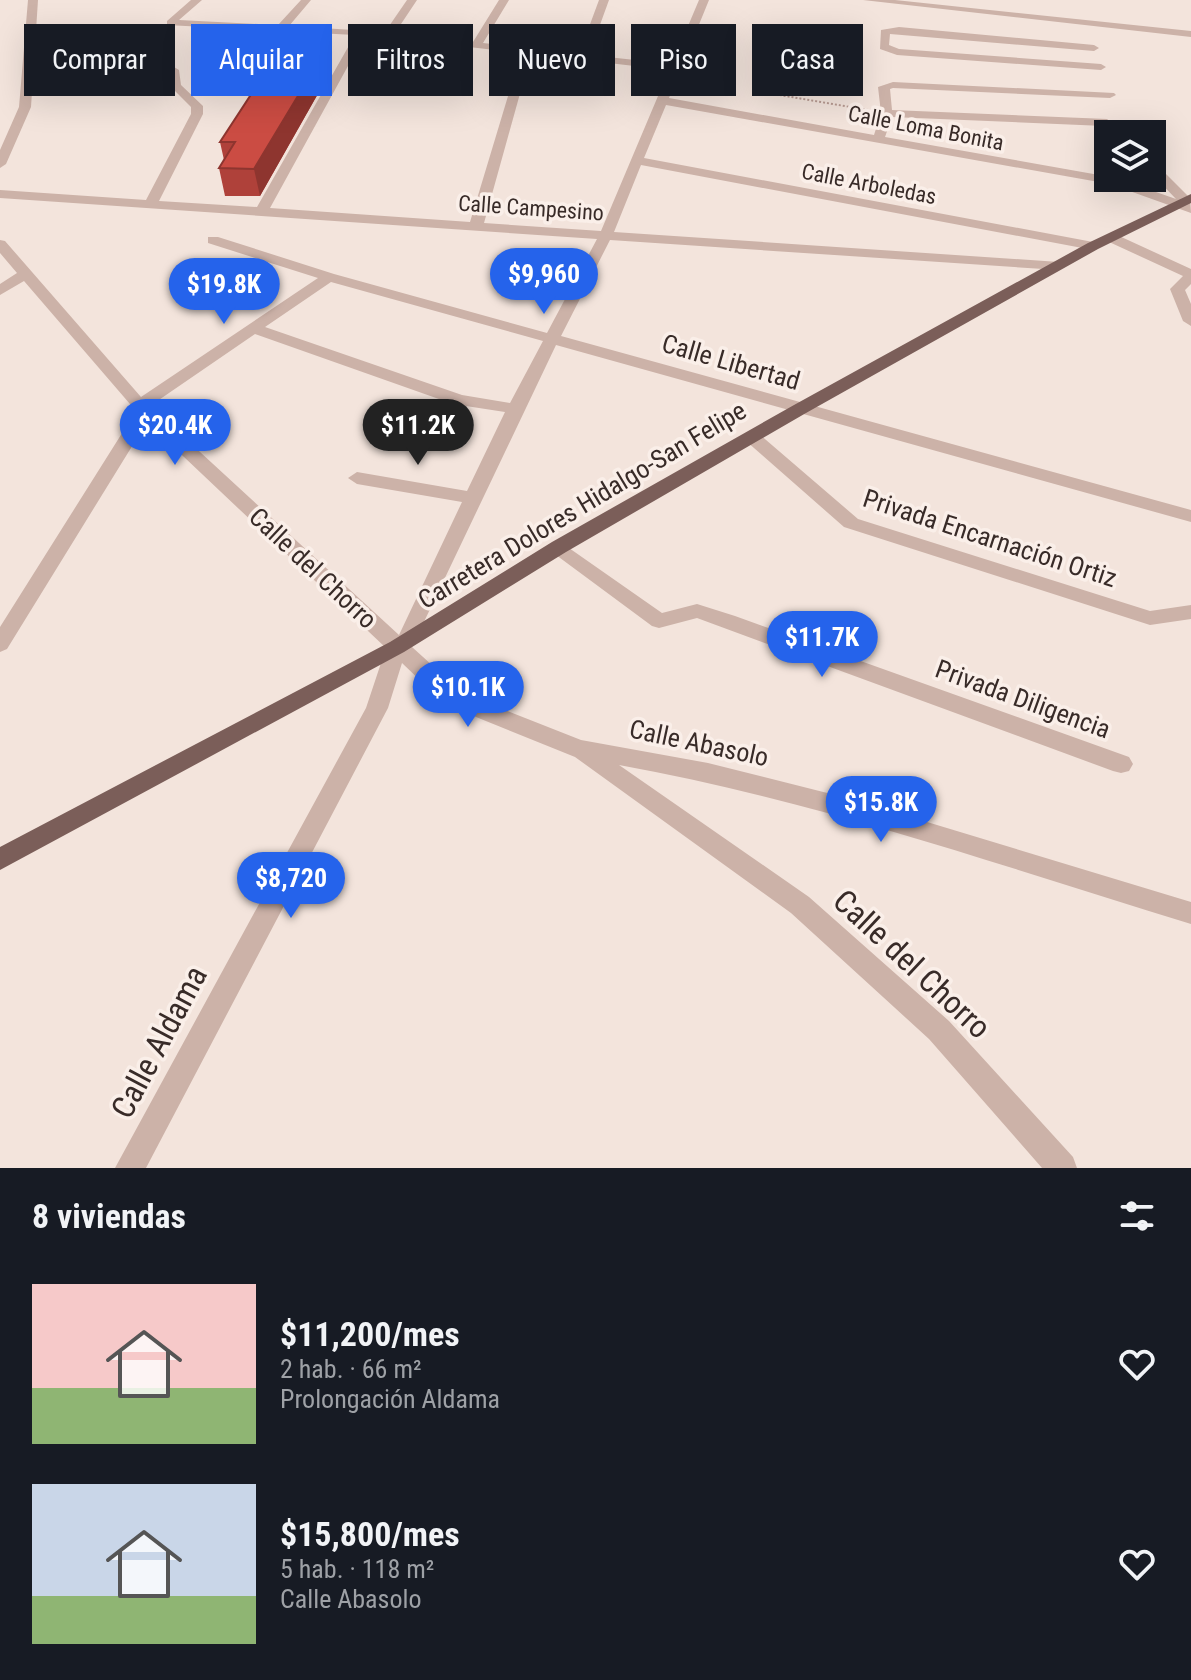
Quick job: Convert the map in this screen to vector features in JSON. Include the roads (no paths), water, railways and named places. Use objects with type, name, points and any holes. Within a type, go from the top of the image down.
[{"type":"main road","name":"Carretera Dolores Hidalgo-San Felipe","points":[[0,859],[402,644],[559,547],[1093,246],[1186,203]]},
{"type":"street","points":[[0,164],[25,107],[33,0]]},
{"type":"street","points":[[192,24],[170,23],[197,0]]},
{"type":"street","points":[[285,24],[306,0]]},
{"type":"street","points":[[396,24],[412,0]]},
{"type":"street","points":[[476,45],[504,0]]},
{"type":"street","points":[[595,24],[604,0]]},
{"type":"street","name":"Calle Aldama","points":[[695,24],[704,0]]},
{"type":"street","points":[[868,0],[1191,34]]},
{"type":"street","points":[[994,0],[999,14]]},
{"type":"street","points":[[1087,22],[1114,120]]},
{"type":"street","points":[[1094,48],[899,30],[885,32],[884,47],[897,52],[1101,67]]},
{"type":"street","points":[[473,45],[489,47]]},
{"type":"street","points":[[248,214],[348,54]]},
{"type":"street","points":[[151,203],[197,114],[197,106],[176,86],[175,78]]},
{"type":"street","points":[[878,139],[887,113],[884,87],[893,85],[1110,109]]},
{"type":"street","points":[[476,226],[514,96]]},
{"type":"street","name":"Calle Aldama","points":[[130,1168],[377,708],[402,644],[515,409],[555,339],[606,235],[666,96]]},
{"type":"street","name":"Calle Loma Bonita","points":[[664,101],[1113,181],[1186,203]]},
{"type":"street","points":[[887,113],[1110,109]]},
{"type":"street","name":"Calle Arboledas","points":[[639,161],[1093,246]]},
{"type":"street","points":[[1166,182],[1186,203]]},
{"type":"street","name":"Calle Campesino","points":[[0,194],[151,203],[248,214],[476,226],[1059,266]]},
{"type":"street","name":"Calle Libertad","points":[[218,235],[329,277],[1191,516]]},
{"type":"street","points":[[1112,238],[1191,275],[1177,289],[1191,321]]},
{"type":"street","name":"Calle del Chorro","points":[[0,244],[142,408],[402,644]]},
{"type":"street","points":[[0,291],[24,275]]},
{"type":"street","points":[[0,644],[142,408],[329,277]]},
{"type":"street","points":[[256,329],[459,400],[515,409]]},
{"type":"street","name":"Privada Encarnación Ortiz","points":[[752,437],[851,523],[1150,618],[1191,612]]},
{"type":"street","points":[[357,478],[472,498]]},
{"type":"street","name":"Privada Diligencia","points":[[559,547],[659,621],[697,611],[1121,764]]},
{"type":"street","name":"Calle Abasolo","points":[[402,644],[436,682],[484,711],[578,749],[708,772],[851,809],[1191,913]]},
{"type":"street","name":"Calle del Chorro","points":[[578,749],[800,905],[939,1030],[1062,1168]]}]
